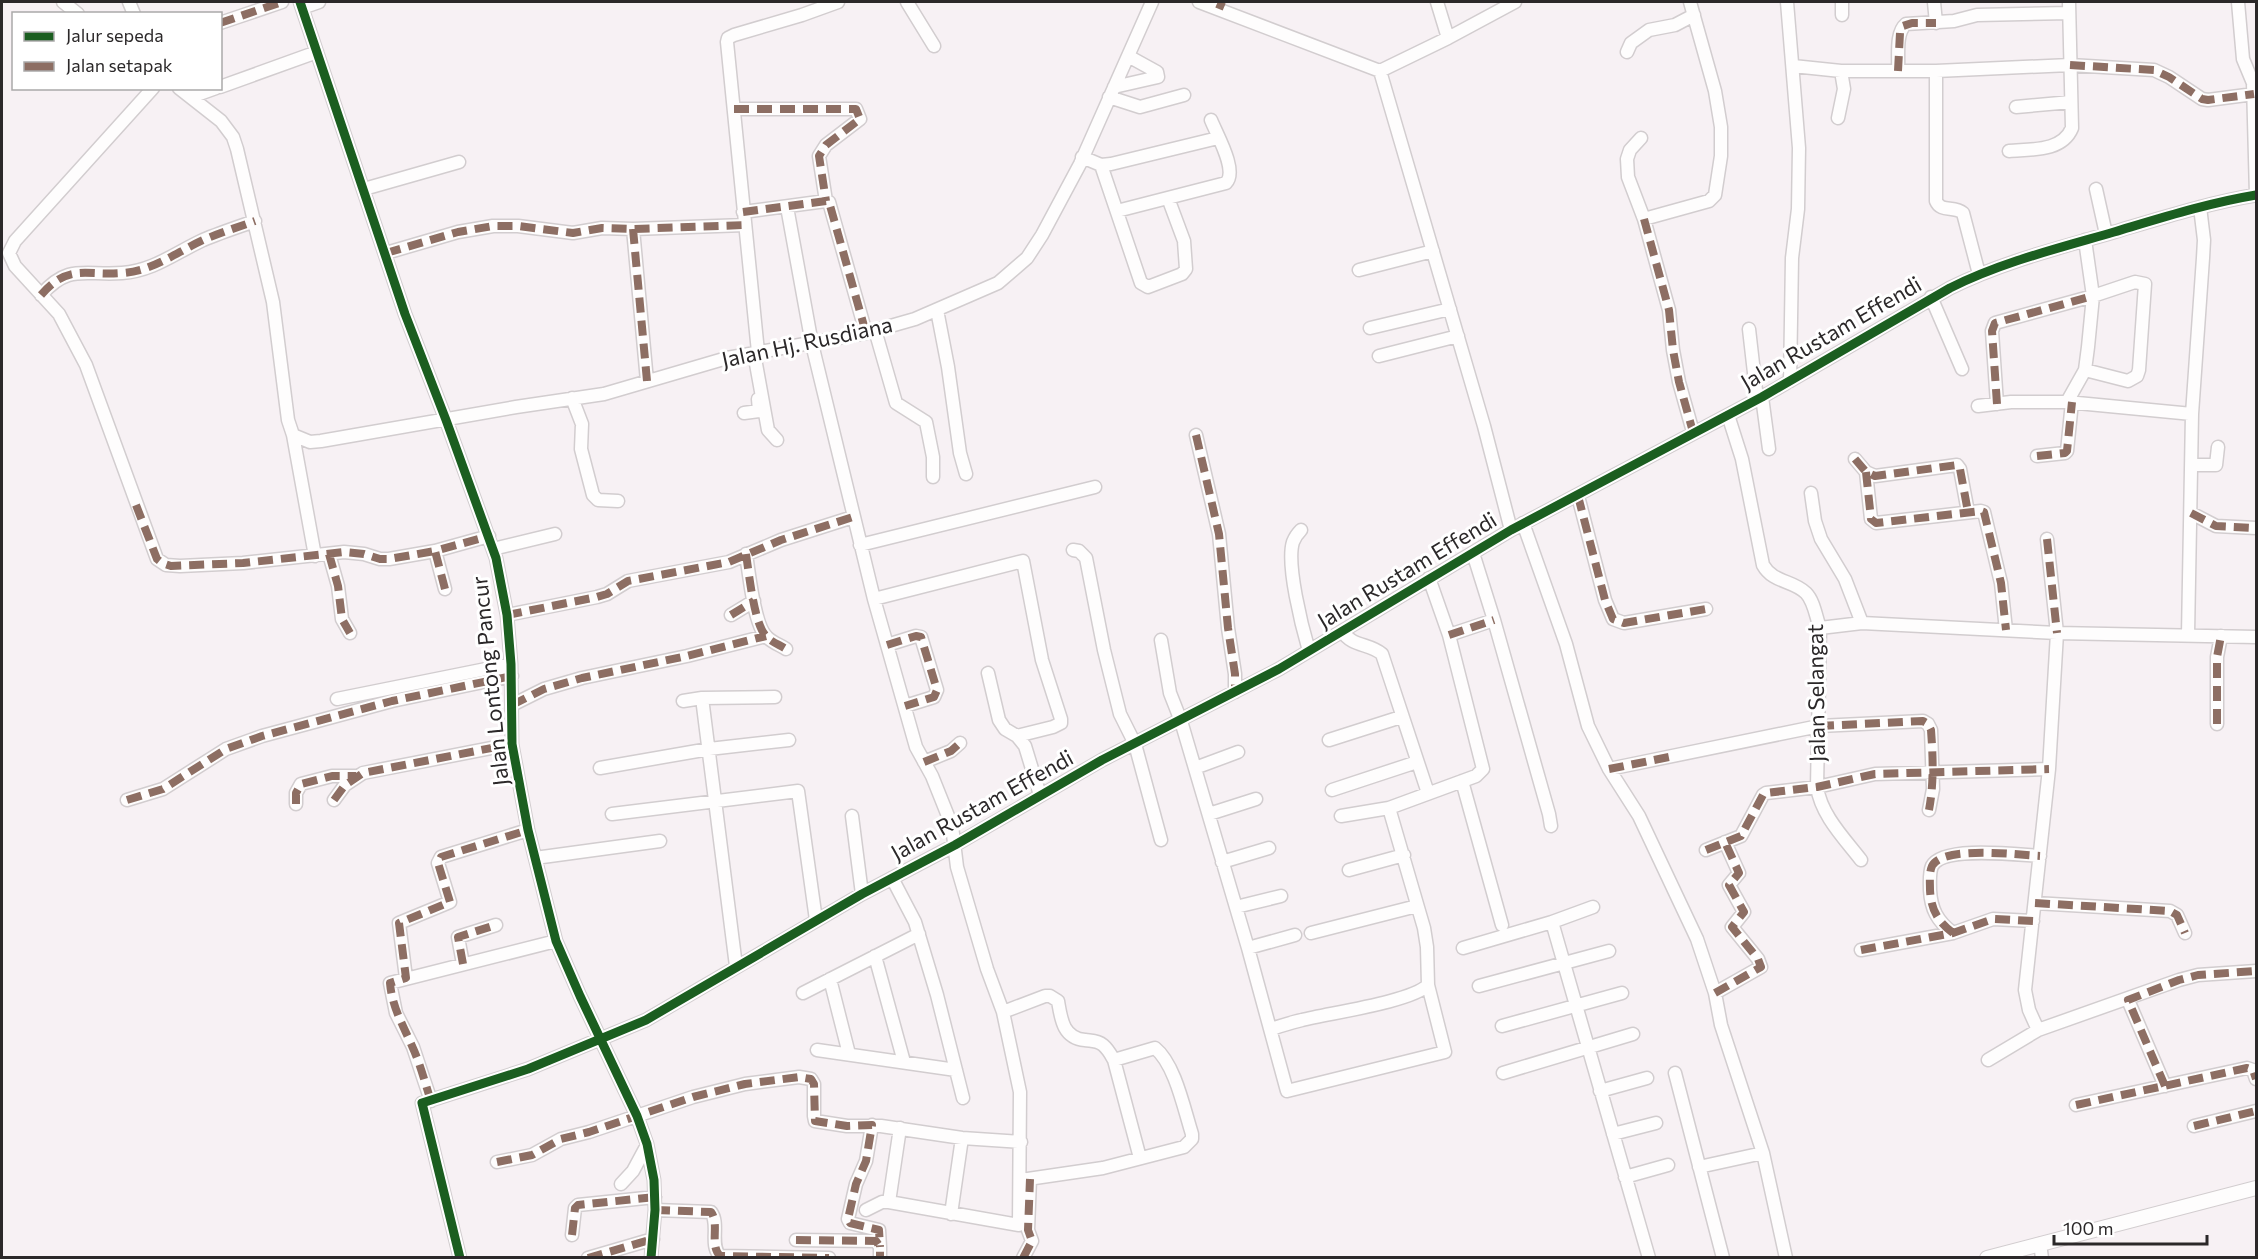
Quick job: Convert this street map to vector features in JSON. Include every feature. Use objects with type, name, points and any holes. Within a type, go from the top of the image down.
[{"type":"street","points":[[63,2],[76,12]]},
{"type":"street","points":[[222,22],[282,2]]},
{"type":"street","points":[[301,5],[319,2]]},
{"type":"street","points":[[744,413],[759,411],[728,38],[838,2]]},
{"type":"street","points":[[906,2],[934,46]]},
{"type":"street","name":"Jalan Hj. Rusdiana","points":[[294,435],[310,442],[321,441],[604,394],[727,358],[812,344],[915,319],[998,283],[1014,272],[1027,258],[1042,235],[1082,158],[1152,2]]},
{"type":"street","points":[[1199,2],[1220,5],[1380,71],[1448,39],[1515,2]]},
{"type":"street","points":[[1437,2],[1448,39]]},
{"type":"street","points":[[1644,219],[1709,201],[1715,195],[1721,156],[1721,127],[1715,91],[1690,2]]},
{"type":"street","points":[[1787,2],[1799,148],[1798,208],[1792,258],[1790,381]]},
{"type":"street","points":[[1842,2],[1842,15]]},
{"type":"street","points":[[1934,2],[1936,22]]},
{"type":"street","points":[[2238,2],[2242,50],[2246,67],[2252,76],[2254,94],[2256,195]]},
{"type":"street","name":"Jalan Lontong Pancur","points":[[301,5],[405,314],[493,549],[507,615],[512,744],[528,830],[556,941],[579,996],[637,1116],[652,1162],[655,1204],[651,1257]]},
{"type":"street","points":[[1898,71],[1900,33],[1903,26],[1912,23],[1964,20],[1977,15],[2069,7],[2072,128],[2068,136],[2054,146],[2009,151]]},
{"type":"street","points":[[1627,52],[1631,43],[1648,30],[1675,25],[1694,15]]},
{"type":"street","points":[[222,86],[317,52]]},
{"type":"street","points":[[1112,92],[1158,77],[1157,72],[1128,56]]},
{"type":"street","points":[[1793,66],[1841,71],[2070,65],[2154,70],[2169,76],[2202,99],[2254,94]]},
{"type":"street","points":[[1936,70],[1936,201],[1943,209],[1954,209],[1963,213],[1979,274]]},
{"type":"street","points":[[1380,71],[1488,440],[1511,530]]},
{"type":"street","points":[[1838,118],[1844,89],[1841,71]]},
{"type":"street","points":[[151,90],[11,247],[9,253],[11,261],[58,314],[86,365],[157,558],[162,563],[171,566],[356,553],[389,559],[435,551],[489,536]]},
{"type":"street","points":[[182,90],[217,117],[233,138],[242,162],[273,302],[288,420],[294,435],[315,556]]},
{"type":"street","points":[[191,97],[210,90]]},
{"type":"street","points":[[1112,92],[1140,107],[1184,95]]},
{"type":"street","points":[[2016,107],[2072,102]]},
{"type":"street","points":[[734,109],[856,109],[861,116],[859,120],[826,144],[819,156],[826,201],[829,202],[896,403],[926,422],[933,457],[933,477]]},
{"type":"street","points":[[1117,211],[1226,183],[1231,172],[1211,120]]},
{"type":"street","points":[[1082,158],[1101,165],[1218,138]]},
{"type":"street","points":[[1641,138],[1630,150],[1627,159],[1628,177],[1644,219],[1669,310],[1679,382],[1694,432]]},
{"type":"street","points":[[363,189],[459,162]]},
{"type":"street","points":[[1101,165],[1141,283],[1148,287],[1182,274],[1188,264],[1184,241],[1168,198]]},
{"type":"street","points":[[2096,189],[2106,234]]},
{"type":"street","name":"Jalan Rustam Effendi","points":[[430,1101],[528,1070],[646,1020],[862,894],[956,845],[1040,795],[1309,651],[1511,530],[1790,381],[1931,297],[1979,274],[2046,251],[2200,207],[2256,195]]},
{"type":"street","points":[[743,212],[826,201]]},
{"type":"street","points":[[788,207],[812,344],[873,595],[916,747],[952,826],[957,867],[987,969],[1003,1012],[1020,1092],[1021,1142],[1028,1230],[1032,1241],[1023,1257]]},
{"type":"street","points":[[2188,635],[2192,414],[2204,240],[2200,207]]},
{"type":"street","points":[[41,295],[52,283],[64,275],[122,273],[143,269],[168,260],[202,241],[255,220]]},
{"type":"street","points":[[386,253],[458,232],[493,226],[518,226],[573,233],[602,228],[745,225]]},
{"type":"street","points":[[633,229],[647,381]]},
{"type":"street","points":[[2037,456],[2067,451],[2070,402],[2085,370],[2092,297],[2085,240]]},
{"type":"street","points":[[1359,270],[1433,251]]},
{"type":"street","points":[[1997,404],[1992,331],[1995,323],[2092,297],[2135,282],[2142,282],[2146,287],[2137,376],[2128,381],[2085,370]]},
{"type":"street","points":[[1931,297],[1962,369]]},
{"type":"street","points":[[1370,328],[1450,309]]},
{"type":"street","points":[[937,310],[948,367],[960,453],[966,474]]},
{"type":"street","points":[[1749,329],[1769,450]]},
{"type":"street","points":[[1379,356],[1458,336]]},
{"type":"street","points":[[754,353],[768,430],[777,440]]},
{"type":"street","points":[[572,398],[582,424],[581,448],[593,495],[598,500],[618,501]]},
{"type":"street","points":[[1978,406],[2070,402],[2192,414]]},
{"type":"street","name":"Jalan Selangat","points":[[1728,415],[1742,459],[1763,565],[1773,577],[1807,594],[1820,628],[1817,787]]},
{"type":"street","points":[[1196,435],[1219,534],[1235,674],[1235,692]]},
{"type":"street","points":[[2191,465],[2216,465],[2218,447]]},
{"type":"street","points":[[1855,459],[1866,472],[1875,476],[1957,465],[1960,469],[1968,513]]},
{"type":"street","points":[[1866,472],[1871,519],[1876,523],[1983,511],[2001,583],[2006,630]]},
{"type":"street","points":[[860,545],[1095,487]]},
{"type":"street","points":[[1811,493],[1815,521],[1821,539],[1845,579],[1862,623]]},
{"type":"street","points":[[1578,496],[1605,600],[1613,619],[1624,623],[1706,609]]},
{"type":"street","points":[[2191,513],[2216,526],[2256,528]]},
{"type":"street","points":[[507,615],[597,597],[607,594],[628,581],[715,566],[781,540],[853,517]]},
{"type":"street","points":[[1523,524],[1566,644],[1588,726],[1610,769],[1639,816],[1697,939],[1763,1153],[1786,1257]]},
{"type":"street","points":[[1301,530],[1292,545],[1293,568],[1302,626],[1309,651]]},
{"type":"street","points":[[493,549],[555,534]]},
{"type":"street","points":[[2038,1030],[2029,1010],[2025,990],[2049,769],[2057,633],[2047,539]]},
{"type":"street","points":[[1073,550],[1079,551],[1086,558],[1104,651],[1120,714],[1135,744],[1161,840]]},
{"type":"street","points":[[435,551],[444,589]]},
{"type":"street","points":[[1473,553],[1551,826]]},
{"type":"street","points":[[329,554],[338,585],[342,620],[350,633]]},
{"type":"street","points":[[746,554],[754,601],[762,628],[786,649]]},
{"type":"street","points":[[873,595],[1023,561],[1042,660],[1061,719],[1058,725],[1053,727],[1017,736]]},
{"type":"street","points":[[1341,816],[1389,808],[1476,776],[1483,769],[1449,634],[1429,578]]},
{"type":"street","points":[[731,615],[754,601]]},
{"type":"street","points":[[1449,634],[1494,620]]},
{"type":"street","points":[[1820,628],[1862,623],[2057,633],[2256,637]]},
{"type":"street","points":[[512,702],[544,689],[582,678],[687,656],[762,628]]},
{"type":"street","points":[[1342,632],[1352,642],[1376,649],[1382,654],[1428,793]]},
{"type":"street","points":[[887,645],[916,636],[921,637],[937,690],[933,697],[905,706]]},
{"type":"street","points":[[2217,724],[2217,657],[2222,636]]},
{"type":"street","points":[[1161,640],[1170,693],[1209,814],[1287,1091],[1445,1052],[1428,985],[1427,947],[1404,855],[1389,808]]},
{"type":"street","points":[[337,699],[511,673]]},
{"type":"street","points":[[127,800],[163,789],[226,749],[262,736],[392,701],[511,673]]},
{"type":"street","points":[[988,673],[999,720],[1005,729],[1017,736],[1025,746],[1040,795]]},
{"type":"street","points":[[683,701],[702,698],[775,697]]},
{"type":"street","points":[[702,698],[736,966]]},
{"type":"street","points":[[1329,740],[1401,717]]},
{"type":"street","points":[[1610,769],[1819,726],[1923,721],[1931,730],[1933,789],[1929,810]]},
{"type":"street","points":[[600,768],[709,749],[789,740]]},
{"type":"street","points":[[924,762],[951,751],[960,743]]},
{"type":"street","points":[[334,800],[345,785],[363,773],[512,744]]},
{"type":"street","points":[[1195,768],[1238,753]]},
{"type":"street","points":[[1332,790],[1417,762]]},
{"type":"street","points":[[1706,850],[1744,833],[1763,795],[1817,787],[1875,774],[2049,769]]},
{"type":"street","points":[[296,804],[296,793],[301,784],[332,776],[356,776]]},
{"type":"street","points":[[1462,781],[1502,925]]},
{"type":"street","points":[[1817,787],[1819,798],[1835,827],[1861,860]]},
{"type":"street","points":[[612,814],[798,791],[816,920]]},
{"type":"street","points":[[1209,814],[1257,799]]},
{"type":"street","points":[[852,816],[862,894]]},
{"type":"street","points":[[406,978],[399,924],[450,902],[438,863],[441,857],[528,830]]},
{"type":"street","points":[[535,858],[660,841]]},
{"type":"street","points":[[1715,993],[1761,968],[1758,959],[1732,927],[1744,912],[1729,888],[1730,882],[1739,873],[1725,842]]},
{"type":"street","points":[[1222,862],[1269,848]]},
{"type":"street","points":[[1953,933],[1934,913],[1931,905],[1931,873],[1932,867],[1938,860],[1972,852],[2040,856]]},
{"type":"street","points":[[1349,870],[1404,855]]},
{"type":"street","points":[[892,878],[919,934],[963,1098]]},
{"type":"street","points":[[1236,908],[1281,896]]},
{"type":"street","points":[[2035,903],[2170,911],[2177,915],[2185,933]]},
{"type":"street","points":[[1311,933],[1417,906]]},
{"type":"street","points":[[1463,948],[1552,922],[1593,907]]},
{"type":"street","points":[[1861,950],[1953,933],[1993,920],[2033,921]]},
{"type":"street","points":[[1552,922],[1649,1257]]},
{"type":"street","points":[[463,964],[458,938],[496,925]]},
{"type":"street","points":[[803,993],[919,934]]},
{"type":"street","points":[[1248,948],[1295,935]]},
{"type":"street","points":[[460,1257],[422,1103],[430,1101],[413,1047],[396,1013],[390,983],[556,941]]},
{"type":"street","points":[[1479,986],[1609,951]]},
{"type":"street","points":[[875,956],[904,1062]]},
{"type":"street","points":[[1988,1060],[2038,1030],[2128,1000],[2179,980],[2198,975],[2256,971]]},
{"type":"street","points":[[830,979],[849,1054]]},
{"type":"street","points":[[1270,1029],[1300,1020],[1386,1002],[1415,993],[1428,985]]},
{"type":"street","points":[[1502,1026],[1622,993]]},
{"type":"street","points":[[1003,1012],[1050,996],[1058,1001],[1066,1032],[1077,1039],[1102,1044],[1114,1060],[1140,1158]]},
{"type":"street","points":[[2128,1000],[2165,1086]]},
{"type":"street","points":[[1503,1073],[1633,1034]]},
{"type":"street","points":[[1025,1179],[1103,1168],[1184,1147],[1192,1139],[1169,1066],[1158,1050],[1152,1048],[1114,1060]]},
{"type":"street","points":[[817,1050],[956,1070]]},
{"type":"street","points":[[2076,1105],[2247,1068],[2253,1070],[2256,1078]]},
{"type":"street","points":[[1675,1073],[1724,1257]]},
{"type":"street","points":[[497,1162],[532,1155],[561,1139],[590,1132],[693,1097],[745,1084],[799,1077],[811,1079],[814,1084],[815,1121],[847,1126],[872,1125],[900,1128],[962,1138],[1021,1142]]},
{"type":"street","points":[[1600,1091],[1647,1078]]},
{"type":"street","points":[[2194,1126],[2256,1111]]},
{"type":"street","points":[[1613,1134],[1656,1123]]},
{"type":"street","points":[[872,1125],[866,1161],[856,1184],[848,1219],[850,1223],[879,1230],[880,1252]]},
{"type":"street","points":[[889,1202],[900,1128]]},
{"type":"street","points":[[951,1214],[962,1138]]},
{"type":"street","points":[[621,1184],[633,1171],[647,1145]]},
{"type":"street","points":[[1699,1167],[1763,1153]]},
{"type":"street","points":[[1626,1177],[1668,1165]]},
{"type":"street","points":[[866,1210],[882,1202],[889,1202],[1019,1225],[1025,1179]]},
{"type":"street","points":[[1987,1257],[2041,1250],[2256,1188]]},
{"type":"street","points":[[572,1235],[575,1207],[578,1205],[655,1204],[711,1212],[715,1218],[717,1255],[829,1257]]},
{"type":"street","points":[[588,1257],[653,1239]]},
{"type":"street","points":[[796,1240],[876,1241],[880,1252]]},
{"type":"marked path","points":[[222,22],[282,2]]},
{"type":"marked path","points":[[1219,9],[1222,2]]},
{"type":"marked path","points":[[1898,71],[1900,33],[1903,26],[1912,23],[1936,23]]},
{"type":"marked path","points":[[2070,65],[2154,70],[2202,99],[2208,100],[2254,94]]},
{"type":"marked path","points":[[734,109],[856,109],[860,119],[826,145],[819,156],[826,201]]},
{"type":"marked path","points":[[743,212],[829,202],[866,333]]},
{"type":"marked path","points":[[1644,219],[1669,310],[1679,382],[1693,432]]},
{"type":"marked path","points":[[41,295],[60,278],[78,273],[122,273],[144,269],[203,240],[255,221]]},
{"type":"marked path","points":[[386,253],[458,232],[493,226],[518,226],[573,233],[602,228],[745,225]]},
{"type":"marked path","points":[[633,229],[647,381]]},
{"type":"marked path","points":[[1997,404],[1992,331],[1995,323],[2093,296]]},
{"type":"marked path","points":[[2037,456],[2067,451],[2072,402]]},
{"type":"marked path","points":[[1196,435],[1219,534],[1235,674],[1235,692]]},
{"type":"marked path","points":[[1855,459],[1866,472],[1875,476],[1957,465],[1960,469],[1968,512]]},
{"type":"marked path","points":[[1866,472],[1871,519],[1876,523],[1984,512],[2001,583],[2006,630]]},
{"type":"marked path","points":[[1578,496],[1605,600],[1613,619],[1624,623],[1706,609]]},
{"type":"marked path","points":[[136,505],[157,559],[171,566],[243,563],[344,552],[389,559],[435,551]]},
{"type":"marked path","points":[[2191,513],[2216,526],[2256,528]]},
{"type":"marked path","points":[[507,615],[597,597],[607,594],[628,581],[729,562],[781,540],[853,517]]},
{"type":"marked path","points":[[445,589],[435,551],[489,536]]},
{"type":"marked path","points":[[2047,539],[2057,633]]},
{"type":"marked path","points":[[329,554],[338,586],[342,619],[350,633]]},
{"type":"marked path","points":[[746,554],[758,621],[766,636],[786,649]]},
{"type":"marked path","points":[[731,615],[754,601]]},
{"type":"marked path","points":[[1449,635],[1494,620]]},
{"type":"marked path","points":[[512,705],[544,689],[582,678],[687,656],[766,636]]},
{"type":"marked path","points":[[887,645],[916,636],[921,637],[937,690],[934,697],[905,706]]},
{"type":"marked path","points":[[2217,724],[2217,657],[2221,636]]},
{"type":"marked path","points":[[127,800],[163,789],[226,749],[262,736],[392,701],[512,676]]},
{"type":"marked path","points":[[1819,726],[1923,721],[1928,724],[1931,730],[1933,760],[1929,810]]},
{"type":"marked path","points":[[924,762],[951,751],[960,743]]},
{"type":"marked path","points":[[334,800],[345,785],[363,773],[512,744]]},
{"type":"marked path","points":[[1609,769],[1674,756]]},
{"type":"marked path","points":[[1706,850],[1741,836],[1766,793],[1817,787],[1875,774],[2049,769]]},
{"type":"marked path","points":[[296,804],[296,793],[301,784],[332,776],[356,776]]},
{"type":"marked path","points":[[431,1101],[418,1059],[398,1016],[391,992],[390,983],[406,978],[399,923],[450,902],[438,863],[441,857],[528,830]]},
{"type":"marked path","points":[[1715,993],[1761,967],[1758,959],[1732,927],[1744,912],[1729,885],[1739,873],[1725,842]]},
{"type":"marked path","points":[[1953,933],[1939,919],[1932,903],[1930,890],[1932,866],[1951,855],[1965,853],[2040,856]]},
{"type":"marked path","points":[[2035,903],[2170,911],[2177,915],[2185,933]]},
{"type":"marked path","points":[[1861,950],[1953,933],[1993,919],[2033,921]]},
{"type":"marked path","points":[[463,964],[458,937],[496,925]]},
{"type":"marked path","points":[[2165,1086],[2128,1000],[2198,975],[2256,971]]},
{"type":"marked path","points":[[2076,1105],[2247,1068],[2253,1070],[2256,1079]]},
{"type":"marked path","points":[[497,1162],[532,1155],[561,1139],[589,1132],[693,1097],[745,1084],[799,1077],[811,1079],[814,1084],[815,1121],[847,1126],[872,1125],[866,1161],[856,1184],[848,1219],[850,1223],[879,1230],[880,1247]]},
{"type":"marked path","points":[[2194,1126],[2256,1111]]},
{"type":"marked path","points":[[1023,1258],[1032,1241],[1028,1230],[1030,1179]]},
{"type":"marked path","points":[[572,1235],[575,1208],[578,1205],[655,1197]]},
{"type":"marked path","points":[[655,1210],[711,1212],[715,1222],[715,1246],[720,1256],[829,1258]]},
{"type":"marked path","points":[[588,1258],[653,1239]]},
{"type":"marked path","points":[[796,1240],[876,1241],[880,1247],[880,1258]]},
{"type":"cycle path","points":[[300,2],[405,314],[496,558],[507,615],[511,664],[512,744],[528,830],[556,941],[637,1116],[647,1144],[654,1180],[655,1210],[651,1258]]},
{"type":"cycle path","points":[[460,1258],[422,1103],[528,1069],[646,1020],[862,894],[955,845],[1102,760],[1279,669],[1511,530],[1762,397],[1950,288],[2010,263],[2052,250],[2185,211],[2256,195]]}]
